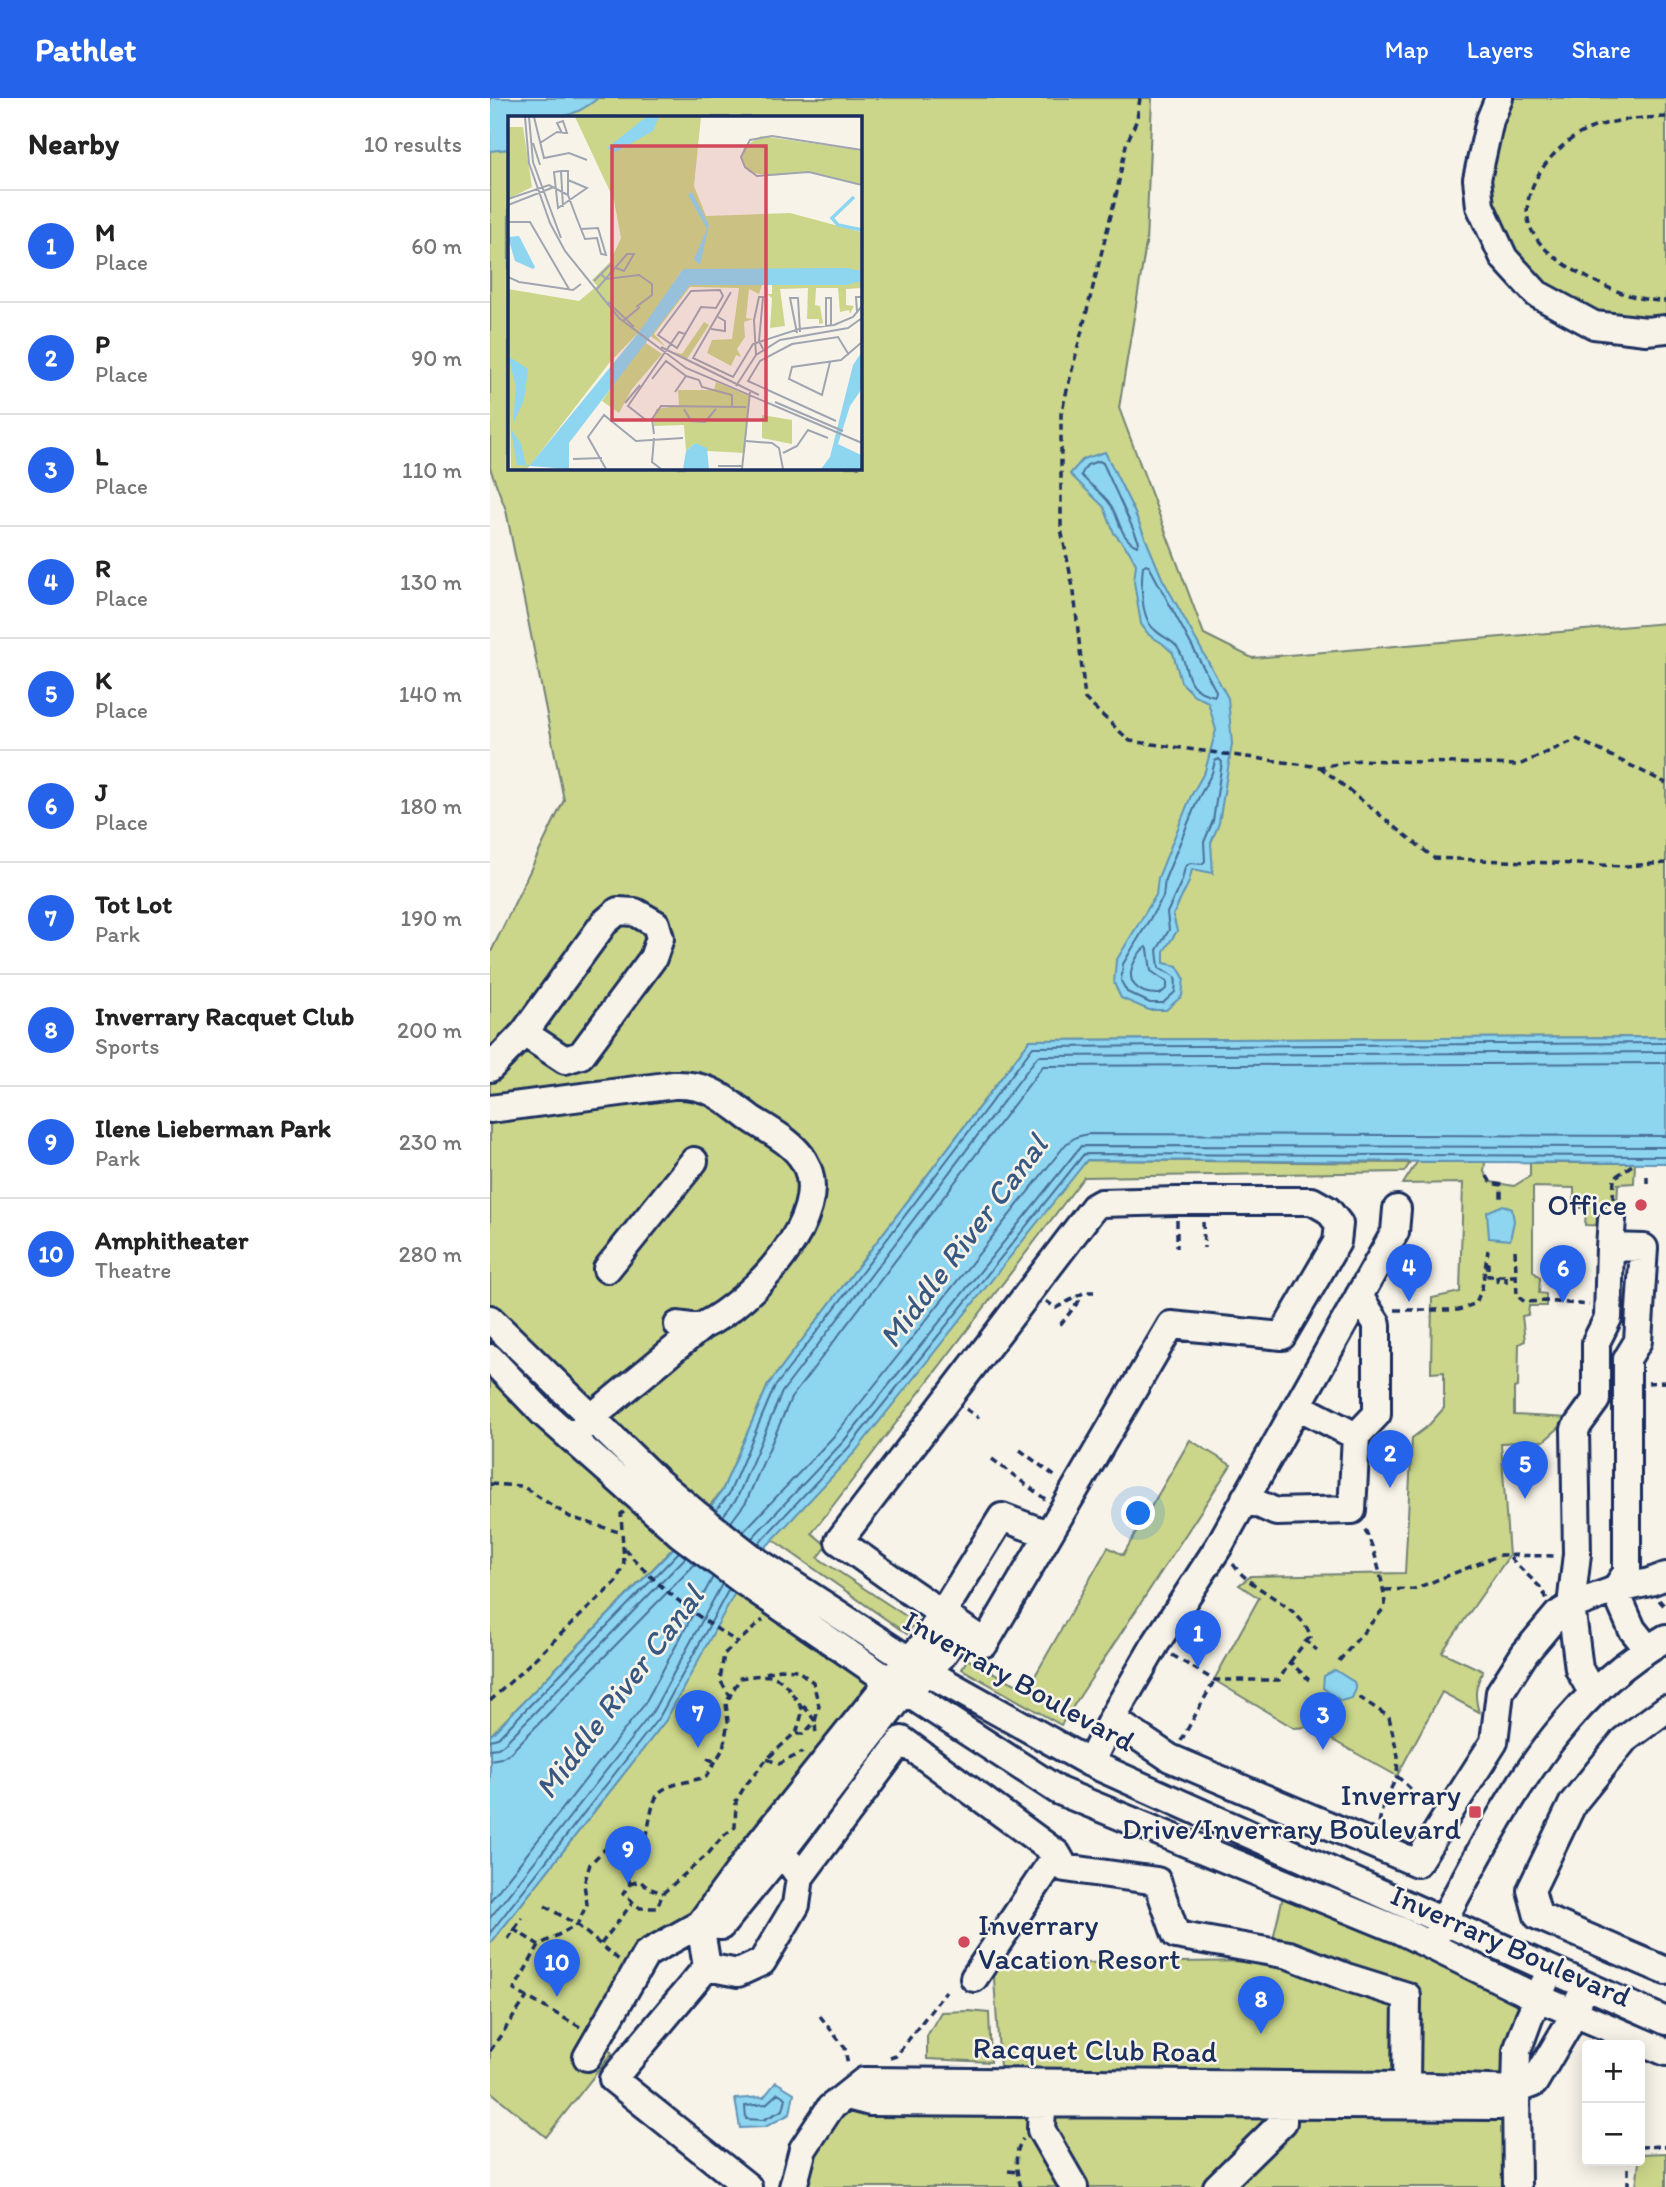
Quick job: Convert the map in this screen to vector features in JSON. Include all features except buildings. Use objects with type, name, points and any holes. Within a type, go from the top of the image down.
[{"type":"street","points":[[1499,98],[1480,157],[1477,179],[1480,206],[1504,258],[1537,294],[1594,325],[1646,331],[1666,329]]},
{"type":"street","points":[[490,1068],[524,1032],[604,923],[618,911],[635,912],[656,924],[660,938],[653,958],[581,1055],[565,1060],[524,1032]]},
{"type":"street","points":[[490,1109],[694,1085],[712,1091],[794,1148],[805,1163],[810,1185],[808,1210],[796,1238],[754,1290],[690,1326],[572,1439]]},
{"type":"street","points":[[607,1269],[694,1161]]},
{"type":"street","points":[[1312,1201],[1328,1210],[1339,1224],[1337,1242],[1282,1336],[1171,1325],[985,1643],[839,1541],[1030,1290],[1094,1207],[1101,1203],[1312,1201]]},
{"type":"street","points":[[1090,1763],[1156,1643],[1219,1546],[1298,1406],[1364,1303],[1395,1232],[1397,1209]]},
{"type":"street","points":[[1592,1692],[1579,1670],[1564,1611],[1577,1554],[1576,1429],[1596,1399],[1596,1342],[1608,1318],[1612,1219]]},
{"type":"street","points":[[1610,1247],[1655,1247],[1638,1341],[1627,1359],[1627,1572],[1615,1590]]},
{"type":"street","points":[[1245,1498],[1276,1512],[1352,1510],[1356,1436],[1377,1415],[1377,1324],[1364,1303]]},
{"type":"street","name":"Inverrary Boulevard","points":[[490,1319],[657,1481],[688,1524]]},
{"type":"street","points":[[1596,1342],[1638,1341]]},
{"type":"street","name":"Inverrary Boulevard","points":[[490,1359],[572,1439],[688,1524],[898,1687],[1059,1791],[1399,1930],[1539,1998],[1666,2052]]},
{"type":"street","points":[[1298,1406],[1356,1436]]},
{"type":"street","points":[[587,2057],[646,1954],[700,1924],[721,1926],[824,1762],[873,1716],[918,1666],[951,1621],[1002,1517],[1047,1534]]},
{"type":"street","name":"Inverrary Boulevard","points":[[749,1571],[1090,1763],[1666,2021]]},
{"type":"street","points":[[1112,1719],[1170,1758],[1417,1863],[1494,1742],[1500,1692],[1525,1653],[1564,1611],[1615,1590],[1666,1576]]},
{"type":"street","points":[[1432,1947],[1443,1921],[1510,1797],[1592,1692],[1657,1643],[1632,1629],[1615,1590]]},
{"type":"street","points":[[1666,1709],[1624,1740],[1573,1803],[1531,1890],[1538,1916],[1666,1971]]},
{"type":"street","points":[[873,1716],[1057,1854],[1066,1868],[1157,1881],[1176,1936],[1289,1955],[1407,1996],[1402,2093]]},
{"type":"street","points":[[707,1966],[738,1973],[762,1962],[796,1905],[800,1877],[902,1740]]},
{"type":"street","points":[[773,1845],[800,1877]]},
{"type":"street","points":[[974,1978],[1057,1854]]},
{"type":"street","points":[[700,1924],[707,1966],[613,2079],[748,2187]]},
{"type":"street","points":[[1517,2187],[1517,2051],[1548,1970]]},
{"type":"street","points":[[1517,2098],[1534,2083],[1585,1987]]},
{"type":"street","name":"Racquet Club Road","points":[[793,2187],[803,2149],[830,2108],[864,2081],[975,2093],[1042,2104],[1145,2094]]},
{"type":"street","name":"Racquet Club Road","points":[[975,2093],[1145,2094],[1272,2099],[1402,2093],[1517,2098]]},
{"type":"street","points":[[1217,2187],[1283,2122],[1272,2099]]},
{"type":"street","points":[[1042,2104],[1041,2130],[1074,2187]]},
{"type":"path","points":[[1140,98],[1138,120],[1126,145],[1061,414],[1061,529],[1074,592],[1085,699],[1130,741],[1320,766],[1360,760],[1519,765],[1577,739],[1666,783]]},
{"type":"path","points":[[1666,117],[1636,117],[1612,122],[1590,128],[1565,143],[1544,164],[1531,187],[1526,205],[1526,217],[1534,235],[1550,254],[1578,273],[1618,293],[1666,301]]},
{"type":"path","points":[[1320,766],[1434,858],[1626,866],[1666,863]]},
{"type":"path","points":[[1612,1219],[1614,1178],[1635,1163]]},
{"type":"path","points":[[1487,1176],[1490,1182],[1501,1185],[1501,1200]]},
{"type":"path","points":[[1647,1176],[1647,1183]]},
{"type":"path","points":[[1364,1303],[1459,1310],[1476,1303],[1482,1288],[1488,1250],[1488,1276],[1515,1276]]},
{"type":"path","points":[[1515,1250],[1517,1296],[1525,1302],[1572,1302],[1608,1309]]},
{"type":"path","points":[[1497,1276],[1498,1287]]},
{"type":"path","points":[[1506,1276],[1506,1288]]},
{"type":"path","points":[[1030,1290],[1056,1308],[1085,1292],[1094,1292]]},
{"type":"path","points":[[1060,1325],[1079,1301],[1075,1297]]},
{"type":"path","points":[[1020,1450],[1067,1500]]},
{"type":"path","points":[[992,1459],[1067,1500]]},
{"type":"path","points":[[490,1484],[522,1486],[570,1517],[622,1533],[625,1549],[624,1563],[616,1581],[490,1700]]},
{"type":"path","points":[[1339,1661],[1385,1607],[1385,1590],[1370,1538],[1352,1510]]},
{"type":"path","points":[[1156,1643],[1214,1681],[1279,1681],[1290,1662],[1311,1637],[1307,1626],[1268,1592],[1240,1575],[1219,1546]]},
{"type":"path","points":[[625,1549],[639,1567],[717,1630],[736,1641]]},
{"type":"path","points":[[1385,1590],[1414,1589],[1500,1555],[1546,1557],[1577,1554]]},
{"type":"path","points":[[1509,1556],[1564,1611]]},
{"type":"path","points":[[731,1698],[720,1680],[724,1654],[763,1620]]},
{"type":"path","points":[[1306,1641],[1317,1650]]},
{"type":"path","points":[[1290,1662],[1309,1680]]},
{"type":"path","points":[[765,1674],[768,1670],[797,1670],[813,1682],[819,1706],[815,1721],[816,1739]]},
{"type":"path","points":[[630,1884],[626,1871],[648,1844],[653,1801],[662,1788],[706,1777],[723,1749],[728,1722],[726,1703],[740,1678],[765,1674],[780,1678],[815,1721]]},
{"type":"path","points":[[1170,1758],[1195,1719],[1214,1681]]},
{"type":"path","points":[[663,1893],[648,1888],[640,1881],[630,1884],[624,1895],[640,1908],[657,1908],[663,1893],[735,1827],[736,1801],[767,1759],[795,1733],[803,1710],[792,1693]]},
{"type":"path","points":[[1359,1697],[1389,1717],[1398,1756],[1398,1776],[1383,1805],[1373,1844]]},
{"type":"path","points":[[795,1733],[804,1734],[815,1721]]},
{"type":"path","points":[[767,1759],[779,1764],[796,1757],[824,1762]]},
{"type":"path","points":[[707,1758],[715,1762]]},
{"type":"path","points":[[1398,1776],[1416,1794],[1448,1814]]},
{"type":"path","points":[[581,2027],[514,1990],[538,1945],[577,1925],[587,1904],[584,1884],[590,1864],[616,1838],[647,1835]]},
{"type":"path","points":[[601,1944],[633,1902]]},
{"type":"path","points":[[545,1906],[577,1925],[621,1962]]},
{"type":"path","points":[[508,1939],[522,1918]]},
{"type":"path","points":[[513,1929],[538,1945]]},
{"type":"path","points":[[880,2062],[896,2056],[946,1991]]},
{"type":"path","points":[[490,2050],[527,1997]]},
{"type":"path","points":[[820,2016],[845,2048],[848,2068],[855,2065]]},
{"type":"path","points":[[1645,2147],[1666,2146]]},
{"type":"path","points":[[1628,2166],[1628,2187]]},
{"type":"path","points":[[1008,2171],[1017,2172]]},
{"type":"green space","points":[[490,98],[1152,98],[1146,244],[1119,408],[1204,634],[1252,658],[1666,623],[1666,1037],[1030,1040],[768,1385],[722,1491],[676,1545],[490,1736],[490,954],[564,800],[506,510],[490,468]]},
{"type":"green space","points":[[1499,98],[1666,98],[1666,329],[1646,331],[1537,294],[1477,179]]},
{"type":"green space","points":[[1087,1160],[1410,1163],[1404,1172],[1084,1177],[812,1533],[827,1546],[818,1558],[915,1622],[907,1634],[772,1539]]},
{"type":"green space","points":[[1417,1162],[1485,1162],[1484,1172],[1491,1182],[1514,1186],[1530,1176],[1530,1163],[1635,1163],[1634,1183],[1618,1184],[1616,1226],[1585,1225],[1586,1210],[1574,1205],[1574,1188],[1533,1187],[1533,1271],[1540,1278],[1539,1293],[1546,1294],[1546,1306],[1529,1306],[1528,1315],[1522,1316],[1525,1341],[1519,1344],[1514,1415],[1570,1418],[1544,1441],[1501,1443],[1509,1556],[1442,1652],[1483,1671],[1476,1691],[1479,1712],[1442,1692],[1397,1776],[1309,1727],[1294,1728],[1214,1680],[1259,1598],[1239,1585],[1251,1576],[1405,1573],[1412,1438],[1428,1426],[1444,1408],[1444,1372],[1431,1373],[1432,1298],[1460,1292],[1463,1183],[1403,1184]]},
{"type":"green space","points":[[1190,1440],[1231,1465],[1061,1725],[962,1669],[967,1659],[1027,1690],[1108,1547],[1123,1555]]},
{"type":"green space","points":[[729,1587],[870,1686],[737,1860],[592,2033],[612,2053],[546,2137],[490,2091],[490,1944],[666,1720]]},
{"type":"green space","points":[[1283,1896],[1393,1942],[1533,2009],[1517,2187],[793,2187],[830,2108],[1001,2082],[993,1964],[1268,1961]]},
{"type":"green space","points":[[941,2012],[989,2013],[991,2062],[927,2059],[927,2036]]},
{"type":"green space","points":[[1666,2153],[1666,2187],[1636,2187],[1639,2166],[1645,2166],[1645,2154]]},
{"type":"water","points":[[490,98],[598,98],[576,112],[561,116],[508,116],[508,149],[490,151]]},
{"type":"water","points":[[1105,452],[1134,511],[1162,578],[1228,698],[1232,744],[1219,823],[1211,843],[1213,873],[1192,869],[1189,882],[1173,915],[1177,931],[1164,951],[1164,963],[1177,966],[1184,978],[1182,996],[1166,1010],[1149,1010],[1121,998],[1114,983],[1116,961],[1156,895],[1158,878],[1191,796],[1205,771],[1216,730],[1208,702],[1194,695],[1181,682],[1173,653],[1149,635],[1141,624],[1134,582],[1136,564],[1114,533],[1104,507],[1070,474],[1083,459]]},
{"type":"water","name":"Middle River Canal","points":[[1666,1037],[1666,1163],[1087,1160],[855,1452],[751,1563],[666,1720],[490,1944],[490,1736],[700,1521],[722,1491],[768,1385],[1030,1040]]},
{"type":"water","points":[[1503,1205],[1512,1209],[1514,1221],[1510,1240],[1489,1238],[1487,1212]]},
{"type":"water","points":[[1335,1670],[1354,1682],[1356,1689],[1352,1698],[1341,1701],[1323,1688],[1324,1676]]},
{"type":"water","points":[[776,2082],[794,2093],[790,2114],[765,2127],[740,2128],[735,2099],[764,2097]]},
{"type":"place","name":"Office","points":[[1641,1205]]},
{"type":"place","name":"R","points":[[1409,1302]]},
{"type":"place","name":"J","points":[[1563,1303]]},
{"type":"place","name":"P","points":[[1390,1488]]},
{"type":"place","name":"K","points":[[1525,1499]]},
{"type":"place","name":"M","points":[[1198,1668]]},
{"type":"place","name":"Tot Lot","points":[[698,1748]]},
{"type":"place","name":"L","points":[[1323,1750]]},
{"type":"place","name":"Inverrary Drive/Inverrary Boulevard","points":[[1475,1812]]},
{"type":"place","name":"Ilene Lieberman Park","points":[[628,1884]]},
{"type":"place","name":"Inverrary Vacation Resort","points":[[964,1942]]},
{"type":"place","name":"Amphitheater","points":[[557,1997]]},
{"type":"place","name":"Inverrary Racquet Club","points":[[1261,2034]]}]
